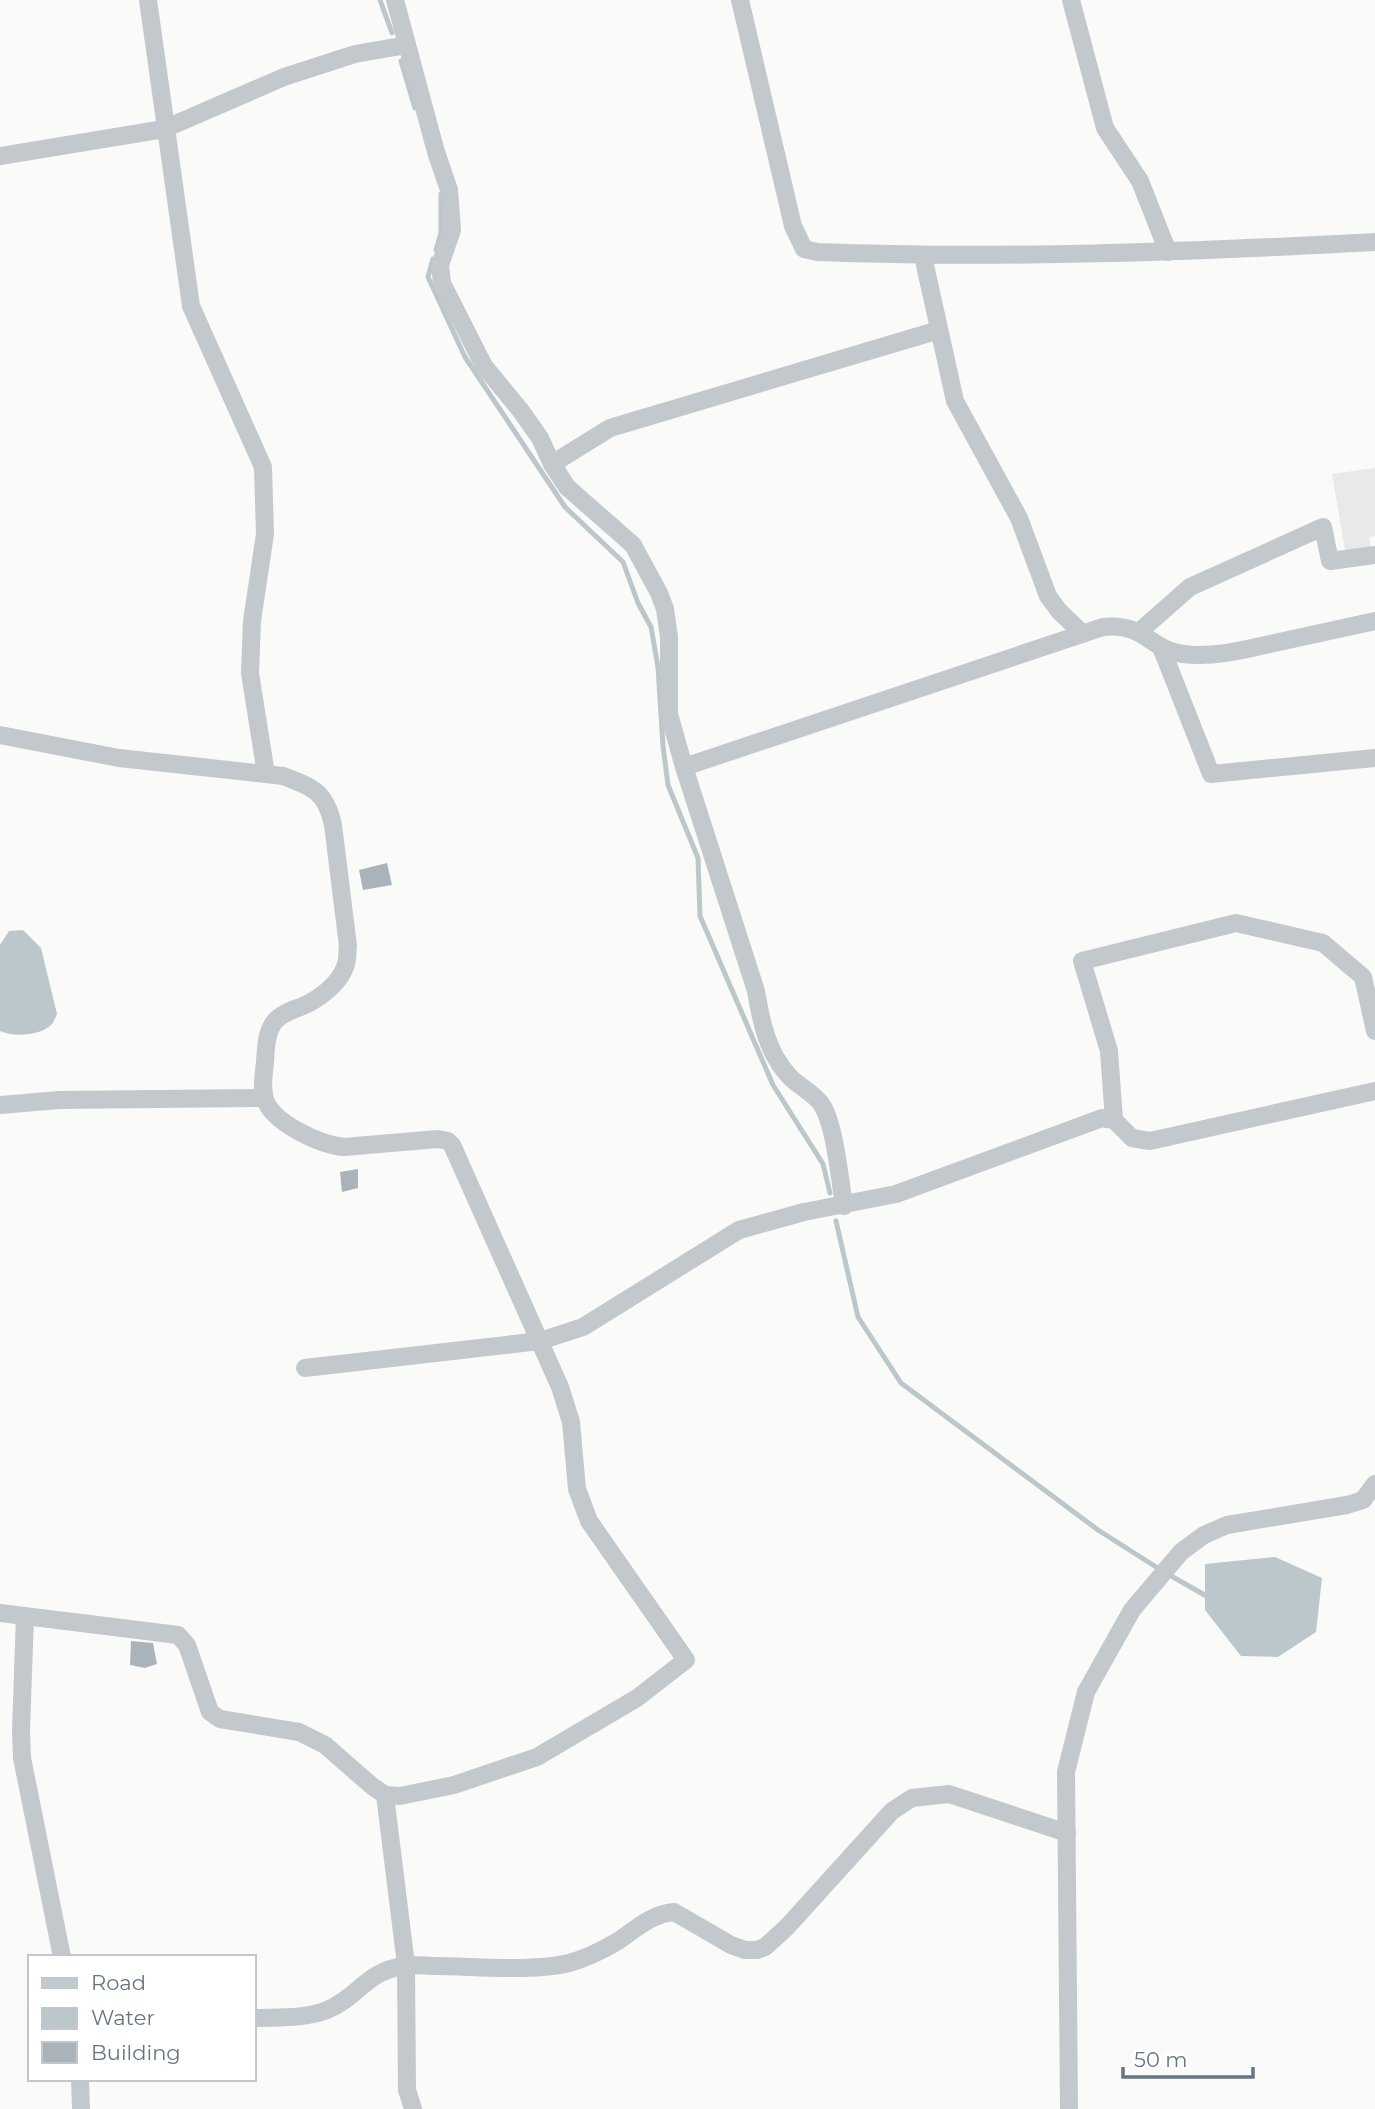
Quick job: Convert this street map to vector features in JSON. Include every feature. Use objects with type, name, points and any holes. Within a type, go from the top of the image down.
[{"type":"street","points":[[148,0],[164,130],[191,306],[263,467],[265,534],[252,621],[250,673],[266,774]]},
{"type":"street","points":[[395,0],[436,152],[449,190],[452,230],[440,265],[442,282],[484,366],[522,411],[567,487],[633,545],[659,593],[665,609],[669,637],[669,714],[756,991],[761,1023],[774,1056],[789,1076],[821,1104],[830,1126],[844,1206]]},
{"type":"street","points":[[740,0],[793,226],[804,249],[817,252],[923,256],[1168,252],[1375,242]]},
{"type":"street","points":[[1071,0],[1105,128],[1140,181],[1168,252]]},
{"type":"street","points":[[0,156],[164,130],[284,77],[355,54],[407,46]]},
{"type":"street","points":[[923,256],[955,401],[1019,518],[1048,596],[1083,634]]},
{"type":"street","points":[[551,464],[610,428],[939,330]]},
{"type":"street","points":[[1139,632],[1190,587],[1323,527],[1330,561],[1375,555]]},
{"type":"street","points":[[684,767],[1103,627],[1121,625],[1139,632],[1161,647],[1181,654],[1219,655],[1375,621]]},
{"type":"street","points":[[1161,647],[1211,774],[1375,758]]},
{"type":"street","points":[[0,735],[120,758],[283,776],[307,785],[329,806],[348,946],[346,966],[328,990],[309,1003],[284,1013],[274,1022],[267,1039],[264,1098],[275,1115],[330,1146],[438,1139],[448,1141],[560,1387],[571,1422],[577,1489],[589,1521],[686,1660],[637,1698],[537,1757],[454,1785],[400,1796],[385,1795],[325,1745],[299,1732],[220,1719],[210,1712],[187,1645],[177,1635],[0,1613]]},
{"type":"street","points":[[1114,1120],[1109,1051],[1082,961],[1236,923],[1323,943],[1363,977],[1375,1031]]},
{"type":"street","points":[[305,1368],[540,1340],[583,1327],[739,1230],[804,1212],[896,1194],[1102,1118],[1114,1120],[1132,1138],[1150,1142],[1375,1091]]},
{"type":"street","points":[[0,1105],[59,1100],[264,1098]]},
{"type":"street","points":[[1069,2109],[1066,1772],[1086,1692],[1132,1610],[1181,1552],[1203,1535],[1227,1525],[1347,1505],[1363,1500],[1375,1483]]},
{"type":"street","points":[[25,1616],[22,1758],[62,1955]]},
{"type":"street","points":[[256,2018],[311,2015],[327,2010],[342,2002],[381,1971],[406,1965],[568,1964],[596,1954],[652,1917],[674,1912],[731,1945],[745,1950],[757,1950],[765,1947],[787,1927],[892,1811],[912,1798],[949,1794],[1067,1833]]},
{"type":"street","points":[[385,1795],[406,1965],[407,2090],[413,2109]]},
{"type":"street","points":[[80,2081],[81,2109]]},
{"type":"shaded area","points":[[1375,468],[1375,536],[1369,537],[1371,547],[1345,550],[1332,474]]},
{"type":"water","points":[[23,930],[41,948],[57,1014],[46,1029],[12,1034],[0,1031],[0,945],[9,931]]},
{"type":"water","points":[[1275,1557],[1322,1578],[1316,1632],[1278,1657],[1241,1656],[1205,1610],[1205,1564]]},
{"type":"building","points":[[387,863],[392,885],[363,890],[359,870]]},
{"type":"building","points":[[358,1169],[358,1188],[342,1192],[340,1172]]},
{"type":"building","points":[[131,1641],[153,1643],[157,1664],[145,1668],[130,1665]]},
{"type":"waterway","points":[[380,0],[392,33]]},
{"type":"waterway","points":[[401,61],[415,108]]},
{"type":"waterway","points":[[436,250],[441,233],[441,194]]},
{"type":"waterway","points":[[433,259],[428,277],[465,357],[565,507],[623,562],[638,603],[651,627],[658,667],[668,785],[698,858],[700,916],[773,1085],[823,1164],[830,1193]]},
{"type":"waterway","points":[[836,1221],[858,1317],[901,1383],[1098,1530],[1210,1598]]}]
